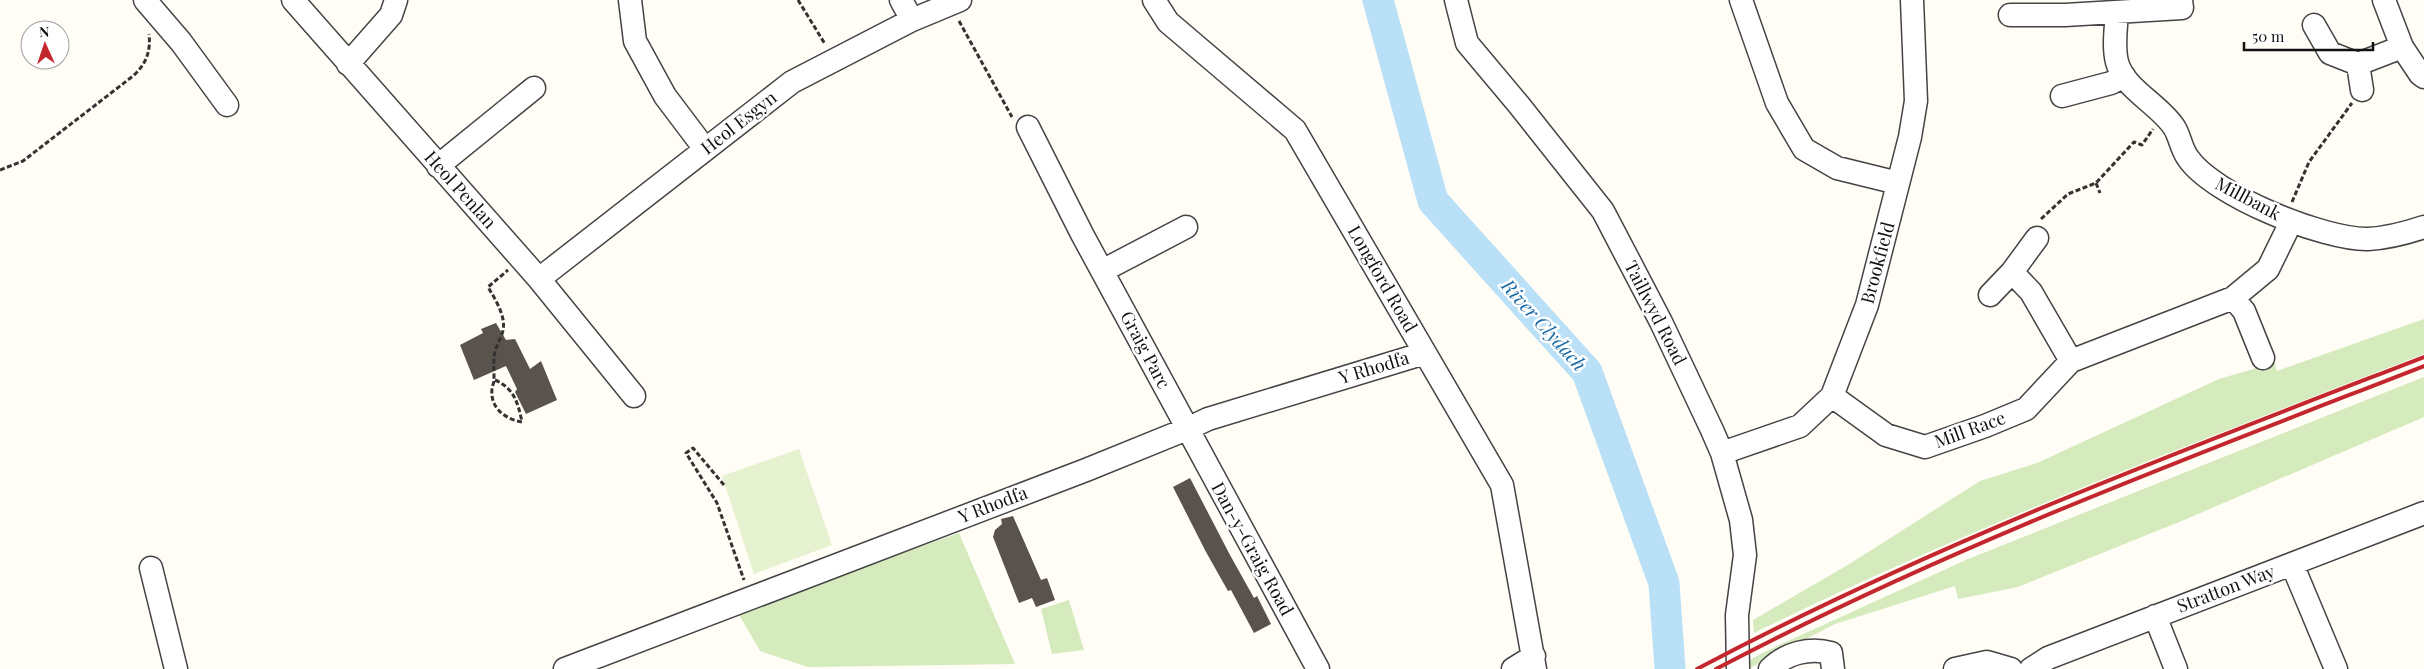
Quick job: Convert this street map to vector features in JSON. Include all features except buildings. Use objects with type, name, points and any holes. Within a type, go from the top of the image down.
[{"type":"street","points":[[145,0],[181,42],[227,105]]},
{"type":"street","name":"Heol Penlan","points":[[293,0],[532,271],[628,390]]},
{"type":"street","points":[[348,64],[391,15],[396,0]]},
{"type":"street","points":[[630,0],[635,41],[664,96],[705,149]]},
{"type":"street","points":[[901,0],[912,20]]},
{"type":"street","name":"Longford Road","points":[[1154,0],[1168,22],[1295,130],[1502,485],[1534,662]]},
{"type":"street","name":"Taillwyd Road","points":[[1456,0],[1466,43],[1519,105],[1603,211],[1660,322],[1722,453],[1741,520],[1745,555],[1736,615],[1738,669]]},
{"type":"street","points":[[1741,0],[1777,102],[1804,149],[1837,168],[1898,183]]},
{"type":"street","name":"Brookfield","points":[[1722,453],[1800,426],[1832,396],[1868,305],[1910,137],[1916,101],[1912,0]]},
{"type":"street","points":[[2384,0],[2402,47],[2420,74],[2424,76]]},
{"type":"street","name":"Heol Esgyn","points":[[532,271],[705,149],[792,82],[912,20],[955,2]]},
{"type":"street","points":[[2010,15],[2065,15],[2108,8],[2182,4]]},
{"type":"street","name":"Millbank","points":[[2108,8],[2117,62],[2124,76],[2164,114],[2175,127],[2187,158],[2218,186],[2288,220],[2337,234],[2367,239],[2399,235],[2424,227]]},
{"type":"street","points":[[2314,25],[2330,53],[2358,64],[2402,47]]},
{"type":"street","points":[[2358,64],[2362,90]]},
{"type":"street","points":[[2062,96],[2111,83],[2124,76]]},
{"type":"street","points":[[438,166],[534,88]]},
{"type":"street","name":"Graig Parc","points":[[1028,127],[1102,271],[1187,429]]},
{"type":"street","name":"Mill Race","points":[[1832,396],[1886,435],[1924,447],[1985,426],[2026,409],[2071,361],[2128,341],[2233,298],[2268,269],[2288,220]]},
{"type":"street","points":[[1102,271],[1186,227]]},
{"type":"street","points":[[1990,295],[2012,272],[2037,238]]},
{"type":"street","points":[[2012,272],[2031,292],[2071,361]]},
{"type":"street","points":[[2233,298],[2244,311],[2263,358]]},
{"type":"street","name":"Y Rhodfa","points":[[565,669],[750,598],[1043,494],[1208,418],[1425,353]]},
{"type":"street","name":"Dan-y-Graig Road","points":[[1187,429],[1318,669]]},
{"type":"street","name":"Stratton Way","points":[[2031,669],[2048,658],[2424,513]]},
{"type":"street","points":[[2292,564],[2336,669]]},
{"type":"street","points":[[151,568],[176,669]]},
{"type":"street","points":[[2155,616],[2176,669]]},
{"type":"street","points":[[1770,669],[1801,651],[1816,648],[1831,653],[1833,669]]},
{"type":"street","points":[[1513,669],[1534,662]]},
{"type":"street","points":[[1955,669],[1987,662],[2011,669]]},
{"type":"path","points":[[798,0],[835,60]]},
{"type":"path","points":[[955,2],[1019,130],[1028,127]]},
{"type":"path","points":[[0,170],[23,161],[142,68],[150,46],[149,34],[145,27]]},
{"type":"path","points":[[2288,220],[2309,162],[2362,90]]},
{"type":"path","points":[[2037,238],[2038,222],[2068,194],[2096,183],[2134,142],[2142,145],[2164,114]]},
{"type":"path","points":[[2096,183],[2100,193]]},
{"type":"path","points":[[495,380],[509,388],[515,397],[522,422],[506,418],[500,413],[493,398],[491,388],[495,380],[494,359],[504,329],[502,314],[488,287],[506,271],[532,271]]},
{"type":"path","points":[[724,485],[693,448],[686,453],[720,509],[750,598]]},
{"type":"green space","points":[[2424,319],[2424,354],[2086,486],[1919,556],[1754,633],[1753,620],[1851,563],[1980,481],[2037,463],[2219,379],[2274,363],[2277,371]]},
{"type":"green space","points":[[2424,377],[2424,417],[2184,520],[2018,587],[1958,599],[1955,586],[1835,624],[1748,669],[1748,661],[1764,652],[1968,559]]},
{"type":"green space","points":[[799,449],[832,545],[754,574],[722,476]]},
{"type":"green space","points":[[959,533],[1015,664],[808,667],[760,651],[738,613]]},
{"type":"green space","points":[[1069,600],[1084,650],[1052,654],[1041,609]]},
{"type":"waterway","name":"River Clydach","points":[[1378,0],[1433,201],[1587,372],[1664,583],[1670,669]]},
{"type":"railway","points":[[1697,669],[1874,581],[1965,541],[2239,428],[2424,357]]},
{"type":"railway","points":[[1716,669],[1802,625],[1977,545],[2155,471],[2424,366]]}]
